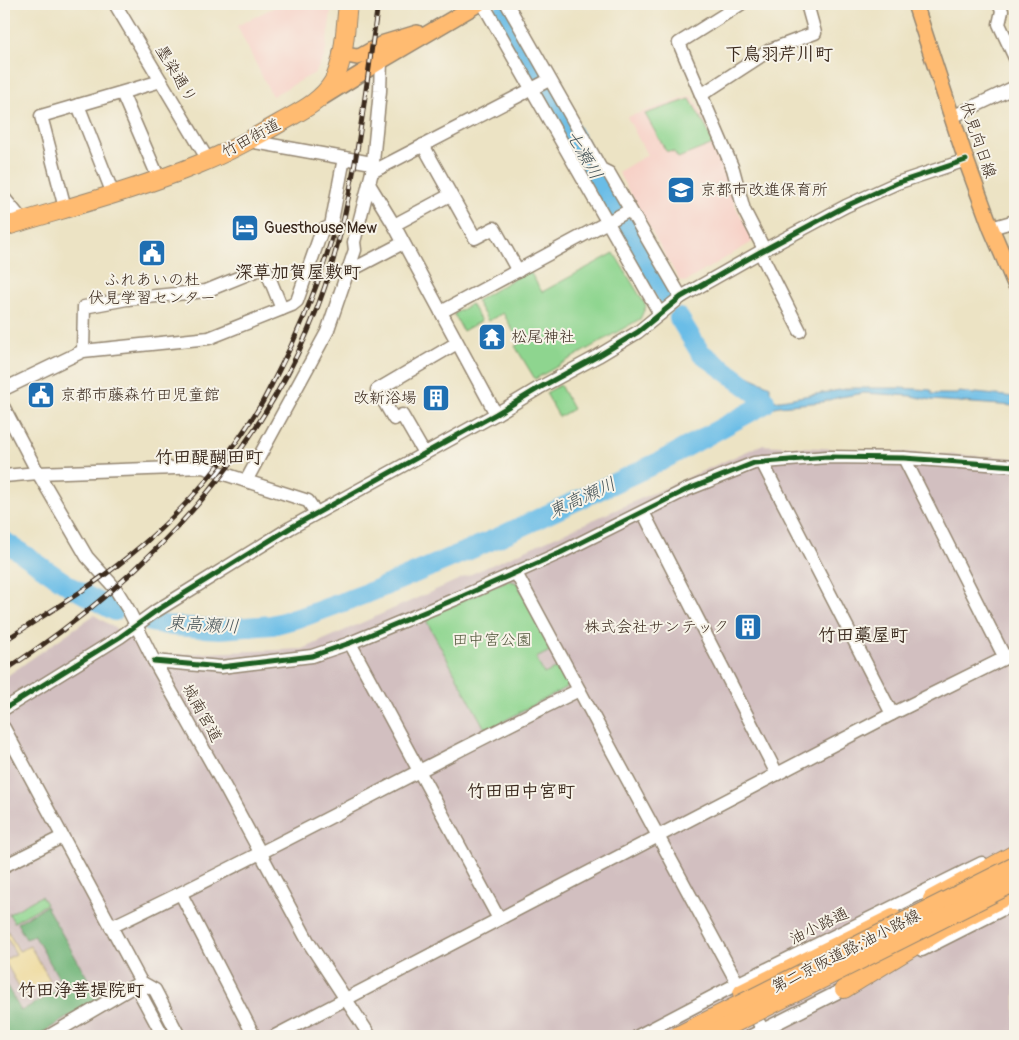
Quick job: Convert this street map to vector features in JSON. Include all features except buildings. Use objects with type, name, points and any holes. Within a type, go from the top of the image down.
[{"type":"highway","points":[[314,103],[332,83],[337,74],[348,4]]},
{"type":"highway","name":"竹田街道","points":[[4,227],[159,179],[208,160],[249,141],[314,103]]},
{"type":"highway","points":[[740,989],[912,909],[1015,854]]},
{"type":"highway","name":"第二京阪道路;油小路線","points":[[677,1036],[1015,866]]},
{"type":"highway","name":"第二京阪道路;油小路線","points":[[709,1036],[1015,882]]},
{"type":"highway","points":[[844,989],[942,929],[1015,891]]},
{"type":"main road","name":"竹田街道","points":[[314,103],[478,4]]},
{"type":"main road","name":"伏見向日線","points":[[915,4],[966,160],[991,228],[1015,284]]},
{"type":"main road","points":[[341,54],[361,56],[384,44],[411,34],[436,28]]},
{"type":"street","name":"墨染通り","points":[[115,4],[208,160]]},
{"type":"street","points":[[483,4],[541,84],[593,174]]},
{"type":"street","points":[[507,4],[541,84],[568,133],[619,216],[681,297]]},
{"type":"street","points":[[741,4],[680,43],[733,169],[744,210],[800,331]]},
{"type":"street","points":[[701,95],[770,50],[815,32],[807,4]]},
{"type":"street","points":[[999,4],[1002,11],[999,24],[1015,58]]},
{"type":"street","points":[[246,481],[327,332],[355,250],[350,241],[371,173],[380,91],[381,61]]},
{"type":"street","points":[[65,208],[41,116],[161,80]]},
{"type":"street","points":[[371,173],[541,84]]},
{"type":"street","points":[[952,118],[1015,87]]},
{"type":"street","points":[[122,93],[159,179]]},
{"type":"street","points":[[78,105],[112,194]]},
{"type":"street","points":[[249,141],[344,158],[371,173],[394,225],[496,414]]},
{"type":"street","points":[[423,145],[475,238],[494,228],[518,272]]},
{"type":"street","points":[[4,389],[83,351],[209,338],[282,309],[297,301],[325,238],[322,230],[331,226],[344,158]]},
{"type":"street","points":[[4,709],[290,528],[496,414],[638,332],[681,297],[846,206],[897,183],[966,160]]},
{"type":"street","points":[[593,174],[609,173],[619,216],[660,314]]},
{"type":"street","points":[[394,225],[450,195]]},
{"type":"street","points":[[4,198],[23,221]]},
{"type":"street","points":[[441,312],[619,216]]},
{"type":"street","points":[[991,228],[1015,221]]},
{"type":"street","points":[[350,265],[359,266],[404,243]]},
{"type":"street","points":[[83,351],[84,307],[127,299],[206,291],[265,267],[282,309]]},
{"type":"street","points":[[424,453],[402,415],[394,419],[377,390],[458,343]]},
{"type":"street","name":"城南宮道","points":[[4,408],[87,557],[115,588],[128,609],[134,625],[309,943],[370,1036]]},
{"type":"street","points":[[154,661],[221,667],[312,656],[350,643],[516,573],[712,478],[754,462],[827,457],[904,458],[1015,466]]},
{"type":"street","points":[[275,1036],[892,714],[1010,656],[904,458]]},
{"type":"street","points":[[762,462],[892,714]]},
{"type":"street","points":[[4,476],[38,472],[203,467],[308,501],[316,513]]},
{"type":"street","points":[[643,512],[777,774]]},
{"type":"street","points":[[516,573],[765,1033]]},
{"type":"street","points":[[350,643],[499,919]]},
{"type":"street","points":[[111,927],[181,894],[419,770],[579,690]]},
{"type":"street","points":[[4,728],[141,982],[141,995],[162,1036]]},
{"type":"street","points":[[4,866],[62,837]]},
{"type":"street","name":"油小路通","points":[[638,1036],[740,989],[1015,846]]},
{"type":"street","points":[[181,894],[254,1036]]},
{"type":"street","points":[[752,1036],[765,1033],[844,989],[1015,903]]},
{"type":"street","points":[[49,1036],[141,982]]},
{"type":"street","points":[[141,982],[154,990],[179,1036]]},
{"type":"shaded area","points":[[280,4],[332,4],[325,56],[315,73],[272,96],[237,26]]},
{"type":"shaded area","name":"京都市改進保育所","points":[[692,96],[710,128],[730,176],[735,205],[754,241],[685,282],[679,280],[618,172],[647,155],[627,117]]},
{"type":"shaded area","points":[[761,445],[1015,458],[1015,1036],[4,1036],[4,678],[94,615],[158,655],[303,649]]},
{"type":"green space","points":[[690,99],[713,144],[678,158],[674,152],[666,151],[645,114]]},
{"type":"green space","points":[[614,253],[646,306],[640,319],[535,379],[515,346],[520,343],[503,313],[488,321],[476,301],[529,270],[542,292]]},
{"type":"green space","points":[[471,304],[481,321],[463,331],[454,314]]},
{"type":"green space","points":[[560,385],[573,409],[559,417],[546,393]]},
{"type":"green space","name":"田中宮公園","points":[[508,580],[517,583],[552,650],[536,658],[544,674],[561,666],[570,682],[567,687],[491,728],[484,727],[427,622],[428,616]]},
{"type":"green space","points":[[41,896],[46,904],[14,922],[9,914]]},
{"type":"green space","points":[[46,906],[99,998],[37,1036],[4,1036],[4,981],[21,1011],[64,987],[34,935],[26,939],[17,923]]},
{"type":"sand","points":[[6,928],[19,951],[30,946],[50,980],[24,995],[4,960],[16,954],[4,932]]},
{"type":"water","points":[[748,376],[770,386],[770,395],[775,401],[852,388],[900,388],[931,390],[932,394],[957,394],[960,392],[1015,397],[1015,406],[864,393],[822,402],[779,406],[768,409],[748,420],[742,419],[741,413],[756,399],[741,390]]},
{"type":"waterway","name":"七瀬川","points":[[502,14],[666,295]]},
{"type":"waterway","name":"七瀬川","points":[[679,318],[700,352],[765,400]]},
{"type":"waterway","name":"東高瀬川","points":[[150,622],[172,626],[220,629],[272,625],[305,616],[373,591],[497,538],[661,461],[765,404]]},
{"type":"waterway","name":"東高瀬川","points":[[4,541],[71,587],[115,611]]},
{"type":"tunnel","points":[[330,236],[346,240]]},
{"type":"railway","points":[[4,671],[58,633],[110,592],[159,546],[204,496],[245,443],[280,387],[310,327],[341,232],[360,135],[378,4]]},
{"type":"railway","points":[[4,641],[83,590],[129,556],[183,507],[215,470],[260,407],[284,361],[321,274],[332,238]]},
{"type":"cycle path","points":[[4,709],[120,637],[156,611],[290,528],[496,414],[638,332],[681,297],[846,206],[897,183],[966,160]]},
{"type":"cycle path","points":[[154,661],[221,667],[312,656],[350,643],[463,596],[560,553],[686,490],[754,463],[827,457],[904,458],[1015,466]]},
{"type":"place","name":"京都市改進保育所","points":[[681,190]]},
{"type":"place","name":"Guesthouse Mew","points":[[245,228]]},
{"type":"place","name":"ふれあいの杜 伏見学習センター","points":[[152,253]]},
{"type":"place","name":"松尾神社","points":[[492,337]]},
{"type":"place","name":"京都市藤森竹田児童館","points":[[41,395]]},
{"type":"place","name":"改新浴場","points":[[436,398]]},
{"type":"place","name":"株式会社サンテック","points":[[748,627]]},
{"type":"district","name":"下鳥羽芹川町","points":[[779,54]]},
{"type":"district","name":"深草加賀屋敷町","points":[[298,272]]},
{"type":"district","name":"竹田醍醐田町","points":[[209,457]]},
{"type":"district","name":"竹田藁屋町","points":[[863,635]]},
{"type":"district","name":"竹田田中宮町","points":[[521,791]]},
{"type":"district","name":"竹田浄菩提院町","points":[[81,990]]}]
